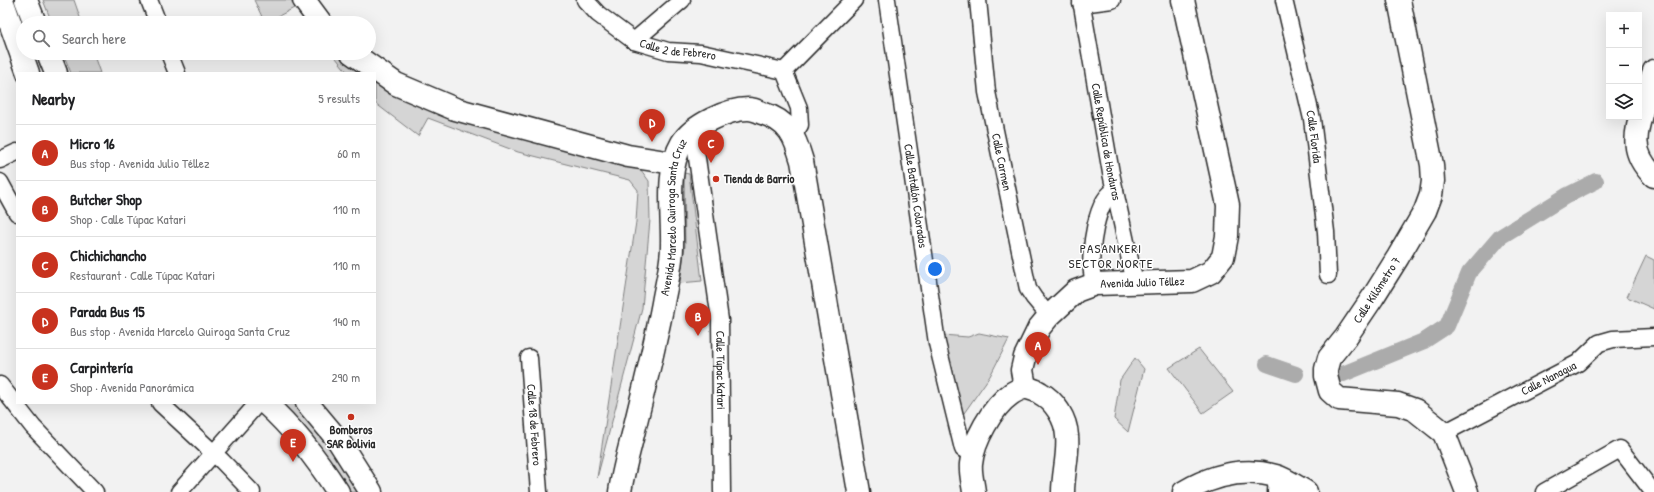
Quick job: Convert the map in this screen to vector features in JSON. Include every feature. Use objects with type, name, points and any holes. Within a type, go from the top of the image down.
[{"type":"main road","points":[[2,0],[16,39]]},
{"type":"main road","points":[[26,0],[32,16]]},
{"type":"main road","points":[[304,0],[316,16]]},
{"type":"main road","name":"Avenida Julio Téllez","points":[[1025,388],[1022,370],[1025,357],[1039,328],[1049,316],[1076,291],[1095,284],[1135,284],[1192,281],[1211,272],[1223,258],[1227,236],[1228,205],[1183,0]]},
{"type":"main road","name":"Calle Kilómetro 7","points":[[1399,0],[1432,165],[1433,181],[1431,195],[1425,211],[1398,258],[1346,337],[1329,358],[1326,376],[1330,391],[1339,399],[1398,404],[1415,410],[1444,433]]},
{"type":"main road","points":[[23,60],[28,72]]},
{"type":"main road","points":[[51,60],[56,72]]},
{"type":"main road","points":[[362,60],[396,84],[455,108],[628,156],[673,163]]},
{"type":"main road","points":[[1654,71],[1637,131],[1637,144],[1640,156],[1648,170],[1654,176]]},
{"type":"main road","name":"Avenida Marcelo Quiroga Santa Cruz","points":[[620,492],[661,314],[672,249],[671,181],[673,163],[683,142],[695,130],[715,117],[730,111],[749,109],[766,114],[782,122],[793,135],[802,161],[859,492]]},
{"type":"main road","points":[[974,492],[971,464],[979,435],[993,412],[1012,393],[1025,388],[1040,392],[1058,410],[1063,421],[1067,436],[1063,492]]},
{"type":"main road","points":[[266,404],[297,435],[319,462],[338,492]]},
{"type":"main road","points":[[308,404],[338,440],[371,492]]},
{"type":"main road","points":[[1444,433],[1466,492]]},
{"type":"main road","points":[[1184,492],[1213,478],[1233,472],[1248,472],[1277,484],[1306,492]]},
{"type":"street","points":[[149,0],[155,16]]},
{"type":"street","name":"Calle 2 de Febrero","points":[[585,0],[598,14],[634,41],[668,51],[701,53],[784,71]]},
{"type":"street","points":[[634,41],[682,0]]},
{"type":"street","points":[[793,135],[800,126],[799,108],[784,71],[854,0]]},
{"type":"street","name":"Calle Batallón Colorados","points":[[887,0],[937,343],[963,449],[973,455]]},
{"type":"street","name":"Calle Carmen","points":[[978,0],[987,92],[1028,289],[1049,316]]},
{"type":"street","points":[[1081,2],[1112,0]]},
{"type":"street","name":"Calle Florida","points":[[1284,0],[1312,119],[1326,232],[1328,275]]},
{"type":"street","name":"Calle República de Honduras","points":[[1081,2],[1115,191],[1135,284]]},
{"type":"street","points":[[172,60],[177,72]]},
{"type":"street","name":"Calle Túpac Katari","points":[[695,130],[696,151],[720,320],[722,492]]},
{"type":"street","points":[[0,160],[16,152]]},
{"type":"street","points":[[0,182],[16,211]]},
{"type":"street","points":[[1095,284],[1092,271],[1092,256],[1096,226],[1106,197],[1115,191]]},
{"type":"street","name":"Calle Nanagua","points":[[1444,433],[1578,363],[1599,343],[1613,339],[1654,337]]},
{"type":"street","name":"Calle 18 de Febrero","points":[[528,358],[540,492]]},
{"type":"street","points":[[0,385],[33,427],[95,492]]},
{"type":"street","points":[[161,404],[246,484],[252,492]]},
{"type":"street","points":[[179,492],[257,404]]},
{"type":"street","points":[[1544,492],[1620,449],[1654,492]]},
{"type":"shaded area","points":[[43,0],[74,0],[80,16],[49,16]]},
{"type":"shaded area","points":[[254,0],[294,0],[298,6],[279,16],[262,16]]},
{"type":"shaded area","points":[[66,60],[95,60],[100,72],[71,72]]},
{"type":"shaded area","points":[[338,60],[350,60],[364,72],[347,72]]},
{"type":"shaded area","points":[[376,82],[401,99],[618,157],[641,170],[649,181],[650,220],[642,308],[597,478],[636,222],[638,190],[630,180],[518,152],[428,118],[418,136],[376,104]]},
{"type":"shaded area","points":[[684,173],[689,174],[702,281],[680,283],[685,246]]},
{"type":"shaded area","points":[[1646,256],[1654,260],[1654,309],[1627,297]]},
{"type":"shaded area","points":[[979,333],[1009,339],[990,376],[962,416],[942,335],[968,337]]},
{"type":"shaded area","points":[[1199,349],[1233,392],[1203,413],[1169,368]]},
{"type":"shaded area","points":[[1135,358],[1144,369],[1128,432],[1114,419],[1120,380]]},
{"type":"shaded area","points":[[282,404],[295,404],[304,413],[330,446],[361,492],[350,492],[328,457],[301,424]]},
{"type":"waterway","points":[[1343,374],[1424,341],[1447,326],[1469,273],[1500,237],[1566,196],[1596,181]]},
{"type":"waterway","points":[[1267,364],[1296,374]]},
{"type":"place","name":"Parada Bus 15","points":[[652,142]]},
{"type":"place","name":"Chichichancho","points":[[711,163]]},
{"type":"place","name":"Tienda de Barrio","points":[[716,179]]},
{"type":"place","name":"Butcher Shop","points":[[698,336]]},
{"type":"place","name":"Micro 16","points":[[1038,365]]},
{"type":"place","name":"Bomberos SAR Bolivia","points":[[351,417]]},
{"type":"place","name":"Carpintería","points":[[293,462]]},
{"type":"district","name":"PASANKERI SECTOR NORTE","points":[[1111,256]]}]
